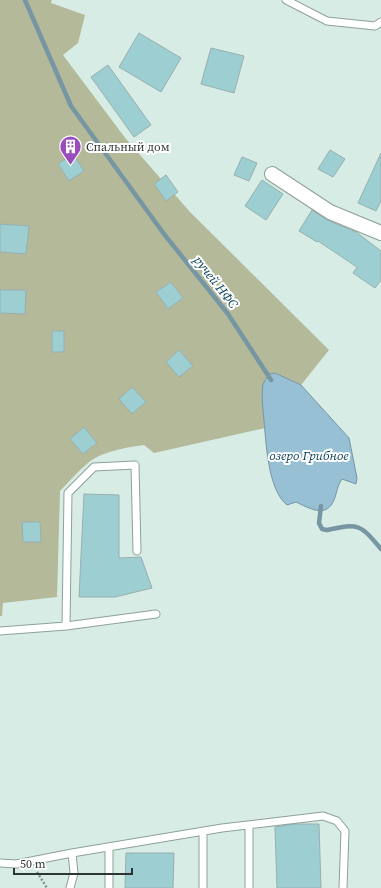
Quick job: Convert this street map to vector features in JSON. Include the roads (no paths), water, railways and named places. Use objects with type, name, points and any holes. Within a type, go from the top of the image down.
[{"type":"street","points":[[272,174],[330,212],[381,233]]},
{"type":"lane","points":[[286,0],[328,21],[375,26],[381,22]]},
{"type":"lane","points":[[66,626],[68,493],[94,467],[135,465],[137,551]]},
{"type":"lane","points":[[0,631],[66,626],[156,614]]},
{"type":"lane","points":[[0,863],[16,864],[72,853],[203,832],[323,816],[337,821],[345,830],[343,888]]},
{"type":"lane","points":[[248,825],[248,888]]},
{"type":"lane","points":[[203,832],[203,888]]},
{"type":"lane","points":[[109,847],[109,888]]},
{"type":"lane","points":[[70,888],[74,874],[72,853]]},
{"type":"water","name":"озеро Грибное","points":[[275,373],[301,385],[349,438],[357,478],[356,484],[342,479],[331,506],[322,511],[306,507],[296,502],[287,505],[276,489],[272,478],[267,453],[262,389],[269,374]]},
{"type":"waterway","name":"ручей НФС","points":[[25,0],[71,106],[164,234],[228,314],[271,380]]},
{"type":"waterway","name":"ручей НФС","points":[[321,506],[319,523],[322,529],[327,530],[353,526],[368,534],[381,549]]},
{"type":"place","name":"Спальный дом","points":[[71,166]]}]
